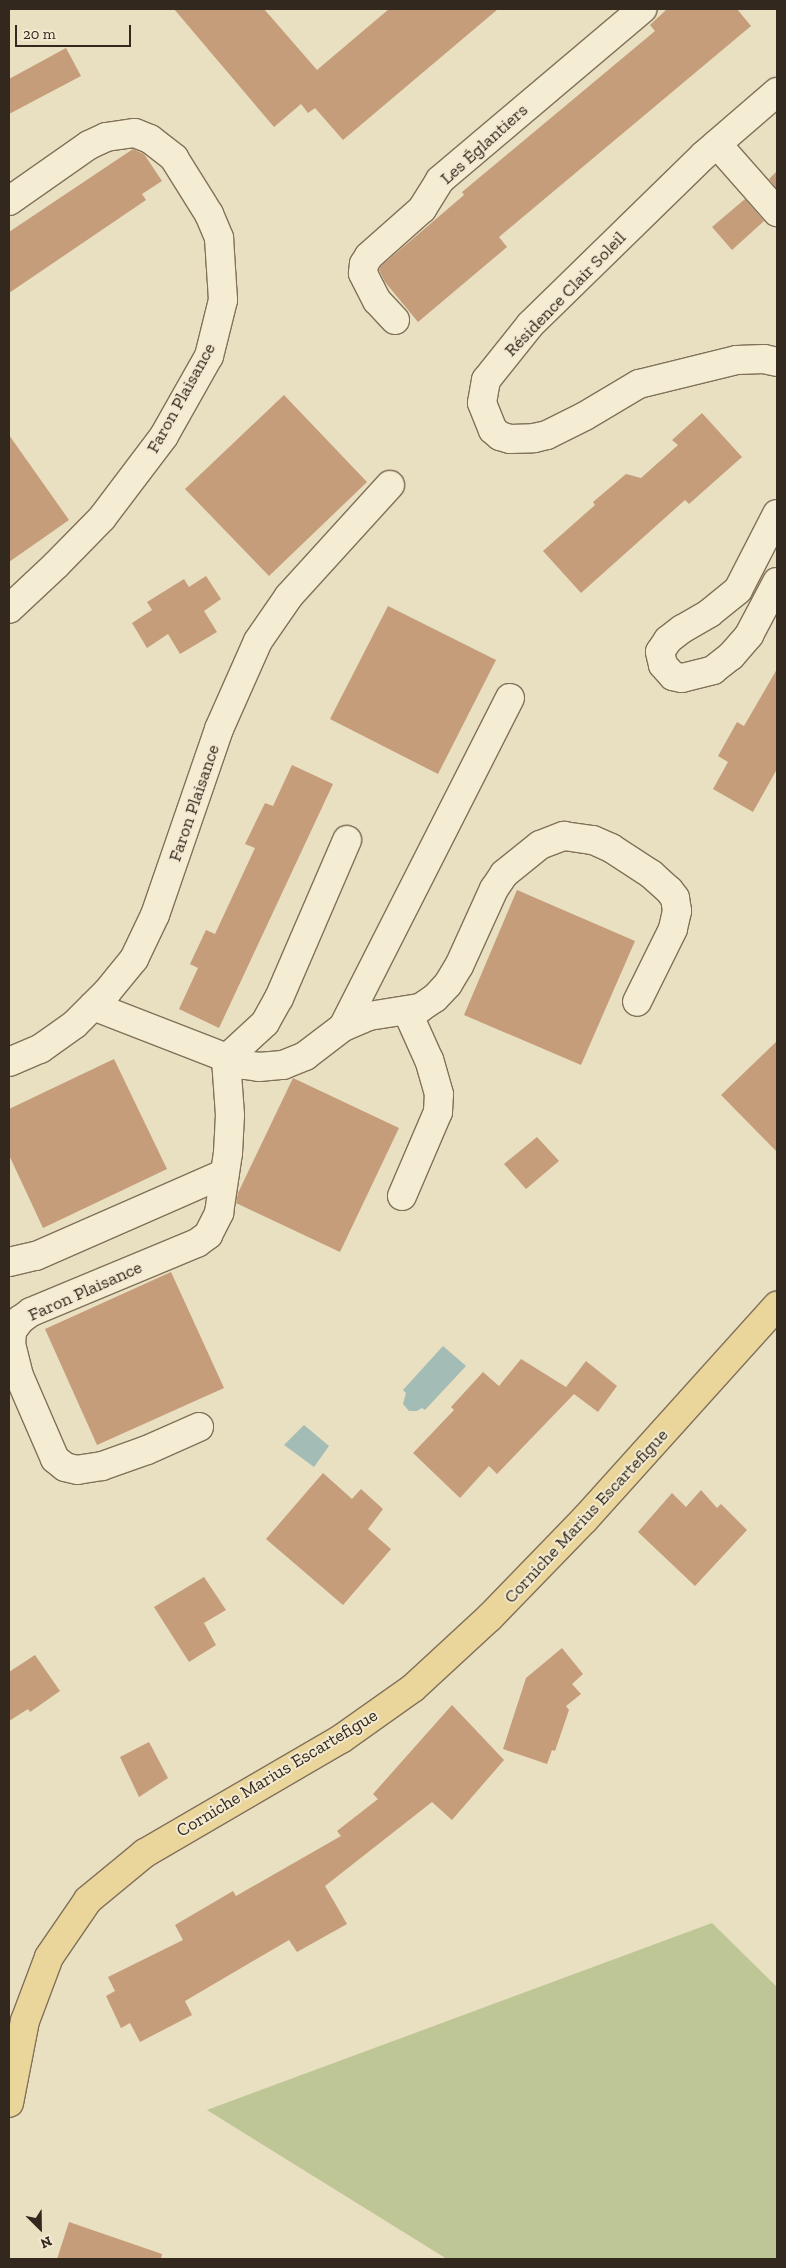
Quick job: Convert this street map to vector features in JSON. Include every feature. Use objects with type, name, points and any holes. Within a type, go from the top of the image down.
[{"type":"main road","name":"Corniche Marius Escartefigue","points":[[9,2103],[25,2021],[49,1957],[88,1900],[145,1853],[341,1738],[413,1688],[490,1617],[585,1519],[777,1306]]},
{"type":"lane","name":"Les Églantiers","points":[[395,320],[377,301],[363,273],[364,264],[369,256],[422,209],[440,180],[642,9]]},
{"type":"lane","name":"Résidence Clair Soleil","points":[[765,360],[639,384],[585,416],[547,435],[534,438],[510,439],[500,436],[493,430],[488,421],[482,403],[482,391],[486,380],[530,325],[717,144],[777,92]]},
{"type":"lane","name":"Faron Plaisance","points":[[9,201],[89,145],[106,137],[122,133],[135,133],[150,139],[174,158],[209,214],[218,238],[223,300],[209,356],[164,436],[102,518],[9,610]]},
{"type":"lane","points":[[717,144],[777,212]]},
{"type":"lane","points":[[765,360],[777,344]]},
{"type":"lane","name":"Faron Plaisance","points":[[9,1062],[40,1049],[75,1024],[134,960],[155,915],[219,729],[258,641],[289,596],[390,485]]},
{"type":"lane","points":[[777,514],[738,590],[710,614],[682,629],[668,640],[660,652],[662,666],[673,676],[682,678],[713,670],[731,656],[749,635],[777,582]]},
{"type":"lane","points":[[342,1027],[510,698]]},
{"type":"lane","points":[[92,1006],[226,1059],[259,1067],[282,1065],[305,1056],[342,1027],[369,1016],[407,1011],[428,1003],[448,984],[494,889],[504,874],[540,845],[564,836],[592,840],[611,848],[651,874],[675,898],[677,911],[673,929],[636,1002]]},
{"type":"lane","points":[[226,1059],[265,1023],[279,998],[347,840]]},
{"type":"lane","points":[[402,1196],[438,1112],[439,1094],[429,1060],[407,1011]]},
{"type":"lane","name":"Faron Plaisance","points":[[199,1426],[146,1450],[102,1466],[77,1470],[64,1467],[55,1459],[22,1384],[14,1358],[11,1338],[15,1326],[31,1312],[203,1239],[212,1228],[219,1214],[230,1126],[226,1059]]},
{"type":"lane","points":[[9,1262],[36,1256],[225,1173]]},
{"type":"green space","points":[[712,1923],[777,1987],[777,2259],[447,2259],[207,2110]]},
{"type":"water","points":[[443,1346],[466,1366],[425,1410],[422,1408],[417,1411],[409,1411],[403,1404],[406,1393],[403,1390]]},
{"type":"water","points":[[304,1425],[329,1446],[314,1467],[284,1445]]},
{"type":"building","points":[[174,9],[264,9],[317,70],[389,9],[498,9],[343,140],[315,108],[308,113],[301,104],[274,127]]},
{"type":"building","points":[[667,9],[737,9],[751,26],[499,237],[507,247],[418,322],[385,282],[379,270],[381,266],[464,195],[462,192],[655,31],[650,25]]},
{"type":"building","points":[[66,48],[81,76],[9,114],[9,79]]},
{"type":"building","points":[[133,149],[144,154],[162,181],[142,194],[146,200],[9,293],[9,232]]},
{"type":"building","points":[[777,171],[777,189],[769,179]]},
{"type":"building","points":[[745,199],[764,221],[732,250],[712,227]]},
{"type":"building","points":[[284,395],[367,482],[269,576],[185,489]]},
{"type":"building","points":[[702,413],[742,457],[689,504],[685,500],[581,593],[543,551],[595,505],[593,502],[626,474],[641,478],[678,445],[672,440]]},
{"type":"building","points":[[9,435],[69,520],[9,562]]},
{"type":"building","points":[[206,576],[221,599],[204,611],[217,632],[180,654],[168,634],[147,648],[132,623],[152,610],[147,602],[184,579],[189,587]]},
{"type":"building","points":[[388,606],[496,660],[438,774],[330,719]]},
{"type":"building","points":[[777,669],[777,769],[753,812],[713,789],[728,762],[718,756],[737,722],[744,726]]},
{"type":"building","points":[[292,765],[333,784],[219,1028],[179,1009],[198,968],[190,964],[206,930],[215,934],[255,848],[245,844],[265,803],[273,806]]},
{"type":"building","points":[[517,890],[635,941],[581,1065],[464,1015]]},
{"type":"building","points":[[777,1041],[777,1152],[721,1095]]},
{"type":"building","points":[[114,1059],[167,1169],[43,1228],[9,1155],[9,1109]]},
{"type":"building","points":[[293,1078],[399,1128],[340,1252],[236,1203],[238,1193]]},
{"type":"building","points":[[537,1137],[559,1161],[526,1189],[504,1164]]},
{"type":"building","points":[[171,1272],[224,1388],[97,1445],[45,1329]]},
{"type":"building","points":[[521,1359],[566,1387],[586,1361],[617,1386],[598,1412],[574,1394],[497,1474],[489,1466],[460,1498],[413,1453],[454,1410],[451,1407],[483,1372],[499,1386]]},
{"type":"building","points":[[323,1473],[352,1499],[361,1489],[383,1509],[368,1529],[391,1549],[343,1605],[266,1539]]},
{"type":"building","points":[[701,1490],[717,1508],[721,1504],[747,1530],[695,1586],[638,1532],[672,1493],[686,1507]]},
{"type":"building","points":[[204,1577],[226,1610],[204,1623],[216,1645],[189,1662],[154,1607]]},
{"type":"building","points":[[562,1648],[583,1674],[572,1684],[581,1694],[566,1706],[569,1710],[555,1751],[552,1750],[547,1764],[503,1749],[526,1678]]},
{"type":"building","points":[[35,1655],[60,1691],[30,1712],[28,1709],[9,1721],[9,1672]]},
{"type":"building","points":[[452,1705],[504,1760],[452,1820],[432,1802],[325,1886],[347,1924],[297,1952],[289,1940],[185,2001],[192,2015],[140,2042],[130,2023],[121,2028],[106,1996],[115,1991],[108,1977],[183,1940],[175,1925],[233,1891],[236,1896],[341,1836],[337,1831],[378,1799],[373,1794]]},
{"type":"building","points":[[149,1742],[168,1778],[139,1797],[120,1757]]},
{"type":"building","points":[[69,2222],[162,2254],[161,2259],[57,2259]]}]
